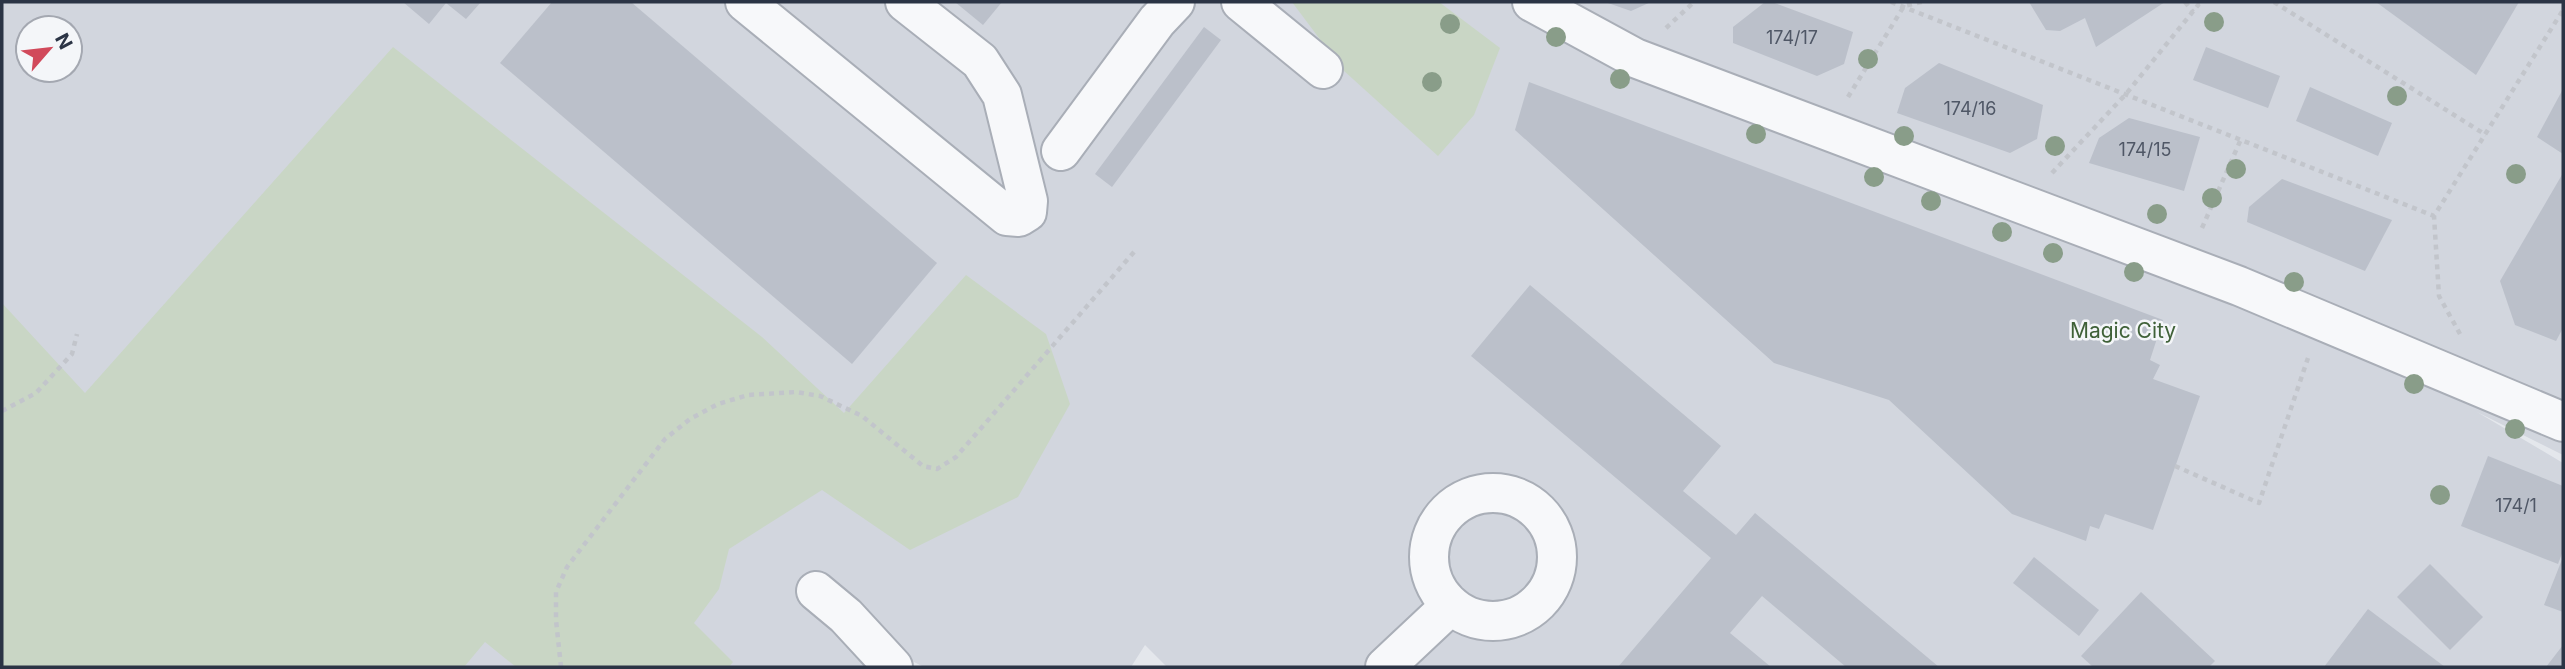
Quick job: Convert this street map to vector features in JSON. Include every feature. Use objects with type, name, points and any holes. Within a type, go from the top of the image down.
[{"type":"lane","points":[[744,2],[1007,216],[1019,216],[1027,212],[1028,201],[1002,95],[980,61],[905,2]]},
{"type":"lane","points":[[1061,151],[1157,21],[1175,2]]},
{"type":"lane","points":[[1241,2],[1323,69]]},
{"type":"lane","points":[[1532,2],[1635,58],[2186,266],[2563,422]]},
{"type":"lane","points":[[816,592],[846,616],[893,667]]},
{"type":"lane","points":[[1385,667],[1450,606]]},
{"type":"path","points":[[1891,2],[2434,216]]},
{"type":"path","points":[[1828,130],[1905,6],[1922,2]]},
{"type":"path","points":[[2185,2],[2193,12]]},
{"type":"path","points":[[2023,204],[2126,94],[2204,2]]},
{"type":"path","points":[[2274,2],[2486,135]]},
{"type":"path","points":[[2491,391],[2439,296],[2434,216],[2563,10]]},
{"type":"path","points":[[2186,266],[2241,139]]},
{"type":"path","points":[[561,667],[556,592],[567,568],[665,439],[690,419],[718,404],[748,395],[796,392],[820,396],[862,416],[923,466],[937,469],[956,457],[1134,252]]},
{"type":"path","points":[[2175,466],[2259,503],[2321,320]]},
{"type":"path","points":[[2,411],[36,393],[72,354],[77,334]]},
{"type":"shaded area","points":[[2,2],[2563,2],[2563,455],[2477,412],[2563,463],[2563,667],[1167,667],[1145,645],[1131,667],[924,667],[908,659],[900,667],[2,667]]},
{"type":"green space","points":[[1292,2],[1439,2],[1500,48],[1474,115],[1438,156],[1343,70]]},
{"type":"green space","points":[[393,47],[762,337],[844,413],[966,275],[1046,334],[1070,404],[1018,497],[910,550],[822,490],[729,549],[719,589],[694,623],[733,662],[729,667],[516,667],[485,642],[464,667],[2,667],[2,303],[85,393]]},
{"type":"building","points":[[403,2],[481,2],[466,19],[446,3],[429,24]]},
{"type":"building","points":[[552,2],[631,2],[937,263],[852,364],[500,63]]},
{"type":"building","points":[[955,2],[1002,2],[983,25]]},
{"type":"building","points":[[1605,2],[1651,2],[1631,11]]},
{"type":"building","points":[[1765,2],[1772,2],[1853,32],[1844,64],[1817,76],[1733,43],[1733,27]]},
{"type":"building","points":[[2029,2],[2165,2],[2096,47],[2085,18],[2060,31],[2046,30]]},
{"type":"building","points":[[2376,2],[2519,2],[2476,75]]},
{"type":"building","points":[[1204,27],[1221,40],[1112,187],[1095,174]]},
{"type":"building","points":[[2206,47],[2280,76],[2268,108],[2193,80]]},
{"type":"building","points":[[1939,63],[2043,105],[2037,139],[2010,153],[1897,113],[1905,88]]},
{"type":"building","points":[[1529,82],[2163,320],[2150,360],[2160,365],[2153,379],[2200,396],[2153,530],[2105,514],[2099,529],[2090,526],[2086,541],[2012,514],[1889,400],[1774,363],[1515,130]]},
{"type":"building","points":[[2310,87],[2392,123],[2378,156],[2296,121]]},
{"type":"building","points":[[2563,89],[2563,154],[2537,137]]},
{"type":"building","points":[[2129,118],[2200,137],[2184,191],[2089,163],[2099,138]]},
{"type":"building","points":[[2563,173],[2563,328],[2556,341],[2515,325],[2500,281]]},
{"type":"building","points":[[2282,179],[2392,220],[2365,271],[2247,222],[2249,207]]},
{"type":"building","points":[[1530,285],[1721,446],[1683,491],[1736,535],[1755,513],[1939,667],[1846,667],[1762,596],[1730,633],[1771,667],[1618,667],[1711,558],[1471,356]]},
{"type":"building","points":[[2488,456],[2563,486],[2563,551],[2558,564],[2461,526]]},
{"type":"building","points":[[2034,557],[2099,610],[2079,636],[2013,583]]},
{"type":"building","points":[[2563,557],[2563,612],[2544,605]]},
{"type":"building","points":[[2430,564],[2483,617],[2450,650],[2397,597]]},
{"type":"building","points":[[2141,592],[2215,661],[2209,667],[2093,667],[2081,656]]},
{"type":"building","points":[[2368,609],[2445,667],[2324,667]]},
{"type":"building","points":[[2563,645],[2563,667],[2546,667]]},
{"type":"park label","name":"Magic City","points":[[2123,331]]}]
